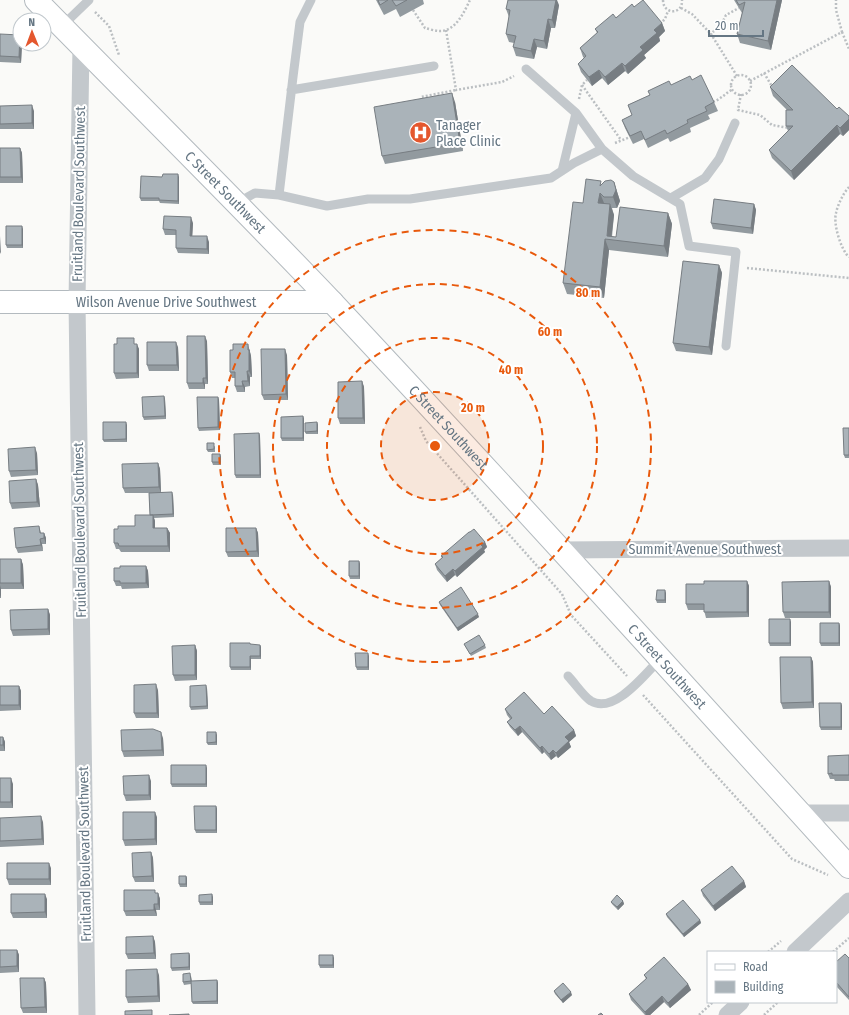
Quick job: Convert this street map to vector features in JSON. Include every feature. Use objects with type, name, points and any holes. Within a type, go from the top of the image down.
[{"type":"main road","name":"C Street Southwest","points":[[36,0],[237,203],[332,302],[561,550],[800,813],[841,872]]},
{"type":"main road","name":"Wilson Avenue Drive Southwest","points":[[0,302],[332,302]]},
{"type":"street","name":"Fruitland Boulevard Southwest","points":[[81,46],[77,302],[87,1015]]},
{"type":"street","name":"Summit Avenue Southwest","points":[[561,550],[849,548]]},
{"type":"street","points":[[800,813],[849,813]]},
{"type":"street","points":[[796,951],[849,901]]},
{"type":"street","points":[[728,1015],[740,1003]]},
{"type":"lane","points":[[62,26],[89,0]]},
{"type":"lane","points":[[279,195],[300,22],[311,0]]},
{"type":"lane","points":[[291,90],[434,66]]},
{"type":"lane","points":[[526,69],[576,113],[602,150],[633,176],[680,204],[689,246],[736,252],[726,346]]},
{"type":"lane","points":[[562,171],[576,113]]},
{"type":"lane","points":[[671,198],[705,178],[719,159],[735,123]]},
{"type":"lane","points":[[237,203],[255,193],[279,195],[327,206],[368,199],[410,199],[551,178],[574,163],[602,150]]},
{"type":"lane","points":[[568,676],[591,701],[600,704],[614,701],[634,685],[660,658]]},
{"type":"path","points":[[413,10],[424,28],[441,32],[446,30],[461,18],[470,0]]},
{"type":"path","points":[[663,0],[664,6],[668,11],[675,12],[682,5],[682,0]]},
{"type":"path","points":[[836,0],[836,10],[842,32],[849,49]]},
{"type":"path","points":[[680,8],[692,14],[711,34],[737,76]]},
{"type":"path","points":[[711,34],[722,23],[726,15],[739,8]]},
{"type":"path","points":[[660,25],[665,19],[668,11]]},
{"type":"path","points":[[446,30],[456,90]]},
{"type":"path","points":[[750,80],[842,32]]},
{"type":"path","points":[[422,102],[421,97],[502,82],[526,69]]},
{"type":"path","points":[[764,73],[776,93]]},
{"type":"path","points":[[737,76],[746,76],[750,80],[751,87],[747,93],[741,94],[735,92],[733,89],[732,83],[737,76]]},
{"type":"path","points":[[576,113],[582,85],[587,80]]},
{"type":"path","points":[[582,85],[621,140]]},
{"type":"path","points":[[713,102],[733,89]]},
{"type":"path","points":[[741,94],[738,110],[760,116],[772,125],[789,128]]},
{"type":"path","points":[[849,187],[843,195],[835,214],[838,237],[845,254],[849,257]]},
{"type":"path","points":[[734,267],[849,278]]},
{"type":"path","points":[[420,427],[426,441],[562,594],[571,615],[792,859],[841,872]]},
{"type":"path","points":[[769,951],[785,937]]},
{"type":"path","points":[[834,951],[849,938]]},
{"type":"path","points":[[699,1015],[712,1003]]},
{"type":"path","points":[[764,1015],[777,1003]]},
{"type":"building","points":[[378,0],[388,0],[380,5]]},
{"type":"building","points":[[392,0],[407,0],[396,6]]},
{"type":"building","points":[[508,0],[556,0],[552,20],[548,19],[544,41],[534,39],[531,51],[513,47],[516,36],[506,34],[510,10],[506,9]]},
{"type":"building","points":[[643,0],[662,23],[654,30],[657,33],[640,47],[643,50],[625,66],[622,63],[605,77],[599,70],[589,77],[578,64],[586,56],[580,48],[598,32],[595,29],[613,14],[616,18],[632,4],[634,7]]},
{"type":"building","points":[[736,0],[777,0],[768,41],[737,34],[745,2],[739,5]]},
{"type":"building","points":[[0,34],[12,35],[12,52],[19,52],[19,57],[0,56]]},
{"type":"building","points":[[792,65],[837,109],[839,107],[849,116],[849,119],[840,128],[837,125],[791,171],[769,150],[793,126],[786,126],[786,110],[793,110],[770,87]]},
{"type":"building","points":[[701,75],[714,102],[705,107],[707,111],[687,120],[688,123],[667,134],[665,130],[645,140],[641,131],[630,136],[622,120],[632,115],[628,105],[650,95],[648,91],[669,81],[671,85],[690,76],[692,80]]},
{"type":"building","name":"Tanager Place Clinic","points":[[452,93],[460,143],[382,156],[374,107]]},
{"type":"building","points":[[32,105],[32,123],[0,124],[0,106]]},
{"type":"building","points":[[0,148],[20,148],[21,177],[0,177]]},
{"type":"building","points":[[163,174],[178,174],[178,201],[159,200],[159,198],[140,198],[141,176],[162,177]]},
{"type":"building","points":[[586,179],[601,181],[600,186],[605,181],[611,180],[614,182],[616,190],[613,197],[604,197],[600,193],[598,203],[610,204],[607,236],[616,237],[620,207],[668,213],[664,246],[605,239],[600,287],[563,283],[573,202],[583,203]]},
{"type":"building","points":[[714,199],[754,204],[751,228],[711,223]]},
{"type":"building","points":[[164,216],[191,217],[190,236],[207,236],[207,249],[176,248],[176,230],[163,229]]},
{"type":"building","points":[[6,226],[22,226],[22,245],[6,245]]},
{"type":"building","points":[[683,261],[719,265],[709,347],[673,343]]},
{"type":"building","points":[[187,336],[205,336],[206,378],[203,378],[203,383],[187,383]]},
{"type":"building","points":[[117,338],[134,338],[134,344],[137,344],[137,373],[114,373],[114,344],[117,344]]},
{"type":"building","points":[[147,342],[176,342],[177,365],[147,365]]},
{"type":"building","points":[[233,344],[248,344],[248,381],[242,381],[243,386],[235,386],[235,372],[230,372],[230,350],[233,350]]},
{"type":"building","points":[[261,349],[285,349],[286,394],[262,395]]},
{"type":"building","points":[[362,381],[363,418],[338,418],[338,382]]},
{"type":"building","points":[[164,396],[165,416],[143,417],[142,397]]},
{"type":"building","points":[[197,397],[218,397],[218,427],[198,428]]},
{"type":"building","points":[[303,416],[303,438],[281,438],[281,417]]},
{"type":"building","points":[[103,422],[126,422],[126,439],[103,440]]},
{"type":"building","points":[[317,422],[317,431],[305,432],[305,423]]},
{"type":"building","points":[[843,428],[849,428],[849,455],[844,455]]},
{"type":"building","points":[[259,433],[260,475],[235,475],[234,434]]},
{"type":"building","points":[[207,443],[214,443],[214,449],[207,450]]},
{"type":"building","points":[[35,447],[36,470],[9,471],[8,449]]},
{"type":"building","points":[[212,454],[220,454],[220,462],[212,462]]},
{"type":"building","points":[[158,463],[159,487],[123,488],[122,464]]},
{"type":"building","points":[[36,479],[37,502],[10,503],[9,481]]},
{"type":"building","points":[[172,492],[173,514],[150,515],[149,493]]},
{"type":"building","points":[[135,515],[153,515],[153,528],[167,528],[168,546],[119,546],[118,543],[114,543],[114,529],[118,529],[118,526],[135,526]]},
{"type":"building","points":[[39,526],[40,533],[44,533],[44,538],[40,539],[41,545],[16,548],[14,528]]},
{"type":"building","points":[[226,528],[256,528],[257,551],[226,552]]},
{"type":"building","points":[[474,529],[485,542],[481,545],[483,547],[455,571],[453,569],[445,576],[435,564],[443,557],[441,556]]},
{"type":"building","points":[[0,559],[21,559],[21,583],[0,583]]},
{"type":"building","points":[[349,561],[359,561],[359,576],[349,576]]},
{"type":"building","points":[[120,566],[146,566],[146,583],[120,583],[120,581],[114,581],[114,568],[120,568]]},
{"type":"building","points":[[704,581],[747,581],[747,612],[704,612],[704,604],[686,604],[686,584],[704,584]]},
{"type":"building","points":[[829,581],[829,612],[783,612],[782,582]]},
{"type":"building","points":[[461,587],[478,614],[457,628],[439,602]]},
{"type":"building","points":[[657,590],[665,590],[665,600],[656,600]]},
{"type":"building","points":[[48,609],[48,629],[11,630],[10,610]]},
{"type":"building","points":[[769,619],[790,619],[790,643],[769,643]]},
{"type":"building","points":[[820,623],[839,623],[839,643],[820,643]]},
{"type":"building","points":[[479,635],[485,645],[470,654],[464,644]]},
{"type":"building","points":[[230,643],[250,643],[260,645],[260,656],[250,656],[250,667],[230,667]]},
{"type":"building","points":[[195,645],[195,675],[173,675],[172,646]]},
{"type":"building","points":[[355,653],[368,653],[368,667],[356,667]]},
{"type":"building","points":[[780,657],[811,657],[812,702],[781,703]]},
{"type":"building","points":[[156,684],[157,713],[134,713],[134,685]]},
{"type":"building","points":[[206,685],[207,706],[190,707],[190,686]]},
{"type":"building","points":[[0,686],[19,686],[19,705],[0,705]]},
{"type":"building","points":[[524,692],[544,714],[552,706],[574,730],[565,737],[569,741],[556,753],[553,750],[549,754],[542,746],[540,748],[520,726],[515,730],[507,722],[512,718],[505,709]]},
{"type":"building","points":[[819,703],[841,703],[841,727],[820,727]]},
{"type":"building","points":[[153,729],[161,732],[162,750],[122,751],[121,730]]},
{"type":"building","points":[[207,732],[216,732],[216,742],[207,743]]},
{"type":"building","points":[[0,737],[3,737],[3,745],[0,745]]},
{"type":"building","points":[[849,755],[849,775],[828,774],[828,756]]},
{"type":"building","points":[[171,765],[206,765],[206,784],[171,784]]},
{"type":"building","points":[[149,775],[149,795],[124,795],[123,776]]},
{"type":"building","points":[[0,778],[11,778],[11,802],[0,802]]},
{"type":"building","points":[[194,806],[216,806],[216,830],[195,830]]},
{"type":"building","points":[[123,812],[155,812],[155,839],[123,840]]},
{"type":"building","points":[[41,816],[42,839],[0,841],[0,818]]},
{"type":"building","points":[[151,852],[152,876],[133,877],[132,853]]},
{"type":"building","points":[[7,863],[49,863],[49,879],[7,879]]},
{"type":"building","points":[[732,866],[744,881],[713,906],[701,890]]},
{"type":"building","points":[[179,876],[186,876],[186,884],[179,884]]},
{"type":"building","points":[[124,890],[155,890],[155,893],[158,893],[158,904],[154,904],[154,910],[124,911]]},
{"type":"building","points":[[11,894],[45,894],[45,912],[11,913]]},
{"type":"building","points":[[212,894],[212,902],[199,902],[199,895]]},
{"type":"building","points":[[617,895],[623,901],[617,907],[611,902]]},
{"type":"building","points":[[683,900],[700,920],[683,934],[666,914]]},
{"type":"building","points":[[153,936],[154,953],[126,954],[126,937]]},
{"type":"building","points":[[0,950],[17,950],[17,966],[0,967]]},
{"type":"building","points":[[189,953],[189,967],[171,968],[171,954]]},
{"type":"building","points":[[845,954],[849,958],[849,997],[837,983],[837,961]]},
{"type":"building","points":[[319,955],[333,955],[333,965],[319,965]]},
{"type":"building","points":[[664,957],[688,984],[668,1003],[662,996],[645,1012],[629,994],[647,978],[644,975]]},
{"type":"building","points":[[157,969],[158,996],[126,997],[126,970]]},
{"type":"building","points":[[190,973],[191,981],[183,982],[183,974]]},
{"type":"building","points":[[20,978],[44,978],[45,1007],[21,1008]]},
{"type":"building","points":[[217,980],[217,1001],[192,1002],[191,981]]},
{"type":"building","points":[[563,983],[571,992],[561,1000],[554,991]]},
{"type":"building","points":[[152,1010],[152,1015],[125,1015],[125,1011]]},
{"type":"place","name":"Tanager Place Clinic","points":[[420,133]]}]
